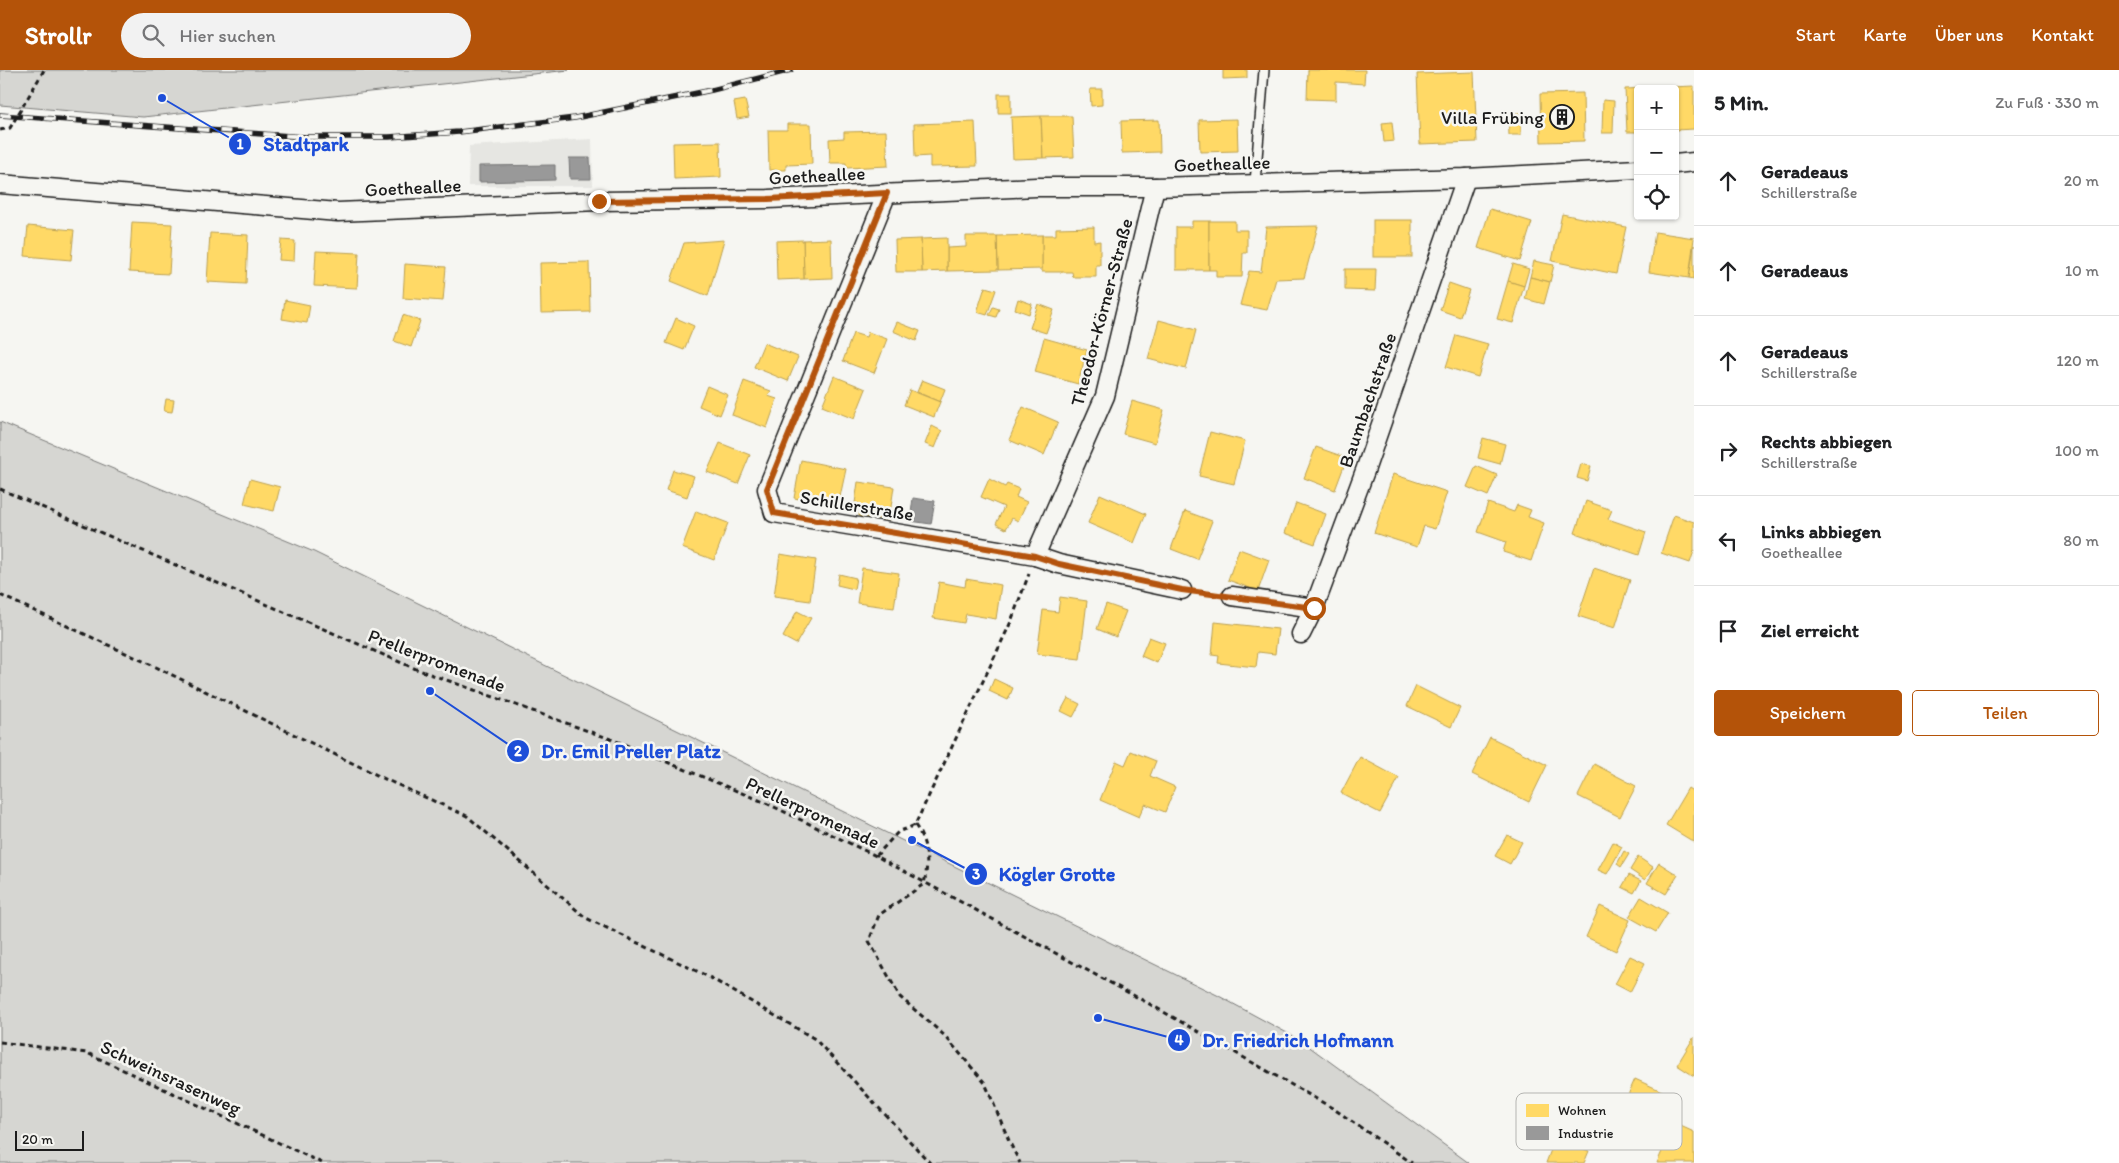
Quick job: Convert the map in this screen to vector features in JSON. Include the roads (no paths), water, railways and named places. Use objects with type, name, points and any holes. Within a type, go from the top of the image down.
[{"type":"street","points":[[1679,164],[1694,162]]},
{"type":"street","name":"Goetheallee","points":[[0,184],[338,212],[599,201],[768,199],[1036,187],[1155,187],[1466,178],[1634,168]]},
{"type":"street","name":"Baumbachstraße","points":[[1301,634],[1314,608],[1366,468],[1466,178]]},
{"type":"street","name":"Theodor-Körner-Straße","points":[[1035,556],[1105,396],[1155,187]]},
{"type":"street","name":"Schillerstraße","points":[[887,193],[767,489],[774,513],[1035,556],[1059,564],[1182,590]]},
{"type":"street","points":[[1232,596],[1314,608]]},
{"type":"lane","points":[[1255,183],[1264,70]]},
{"type":"railway","points":[[0,115],[305,137],[389,137],[459,132],[575,118],[712,90],[791,70]]},
{"type":"place","name":"Stadtpark","points":[[162,98]]},
{"type":"place","name":"Villa Frübing","points":[[1562,117]]},
{"type":"place","name":"Dr. Emil Preller Platz","points":[[430,691]]},
{"type":"place","name":"Kögler Grotte","points":[[912,840]]},
{"type":"place","name":"Dr. Friedrich Hofmann","points":[[1098,1018]]}]
